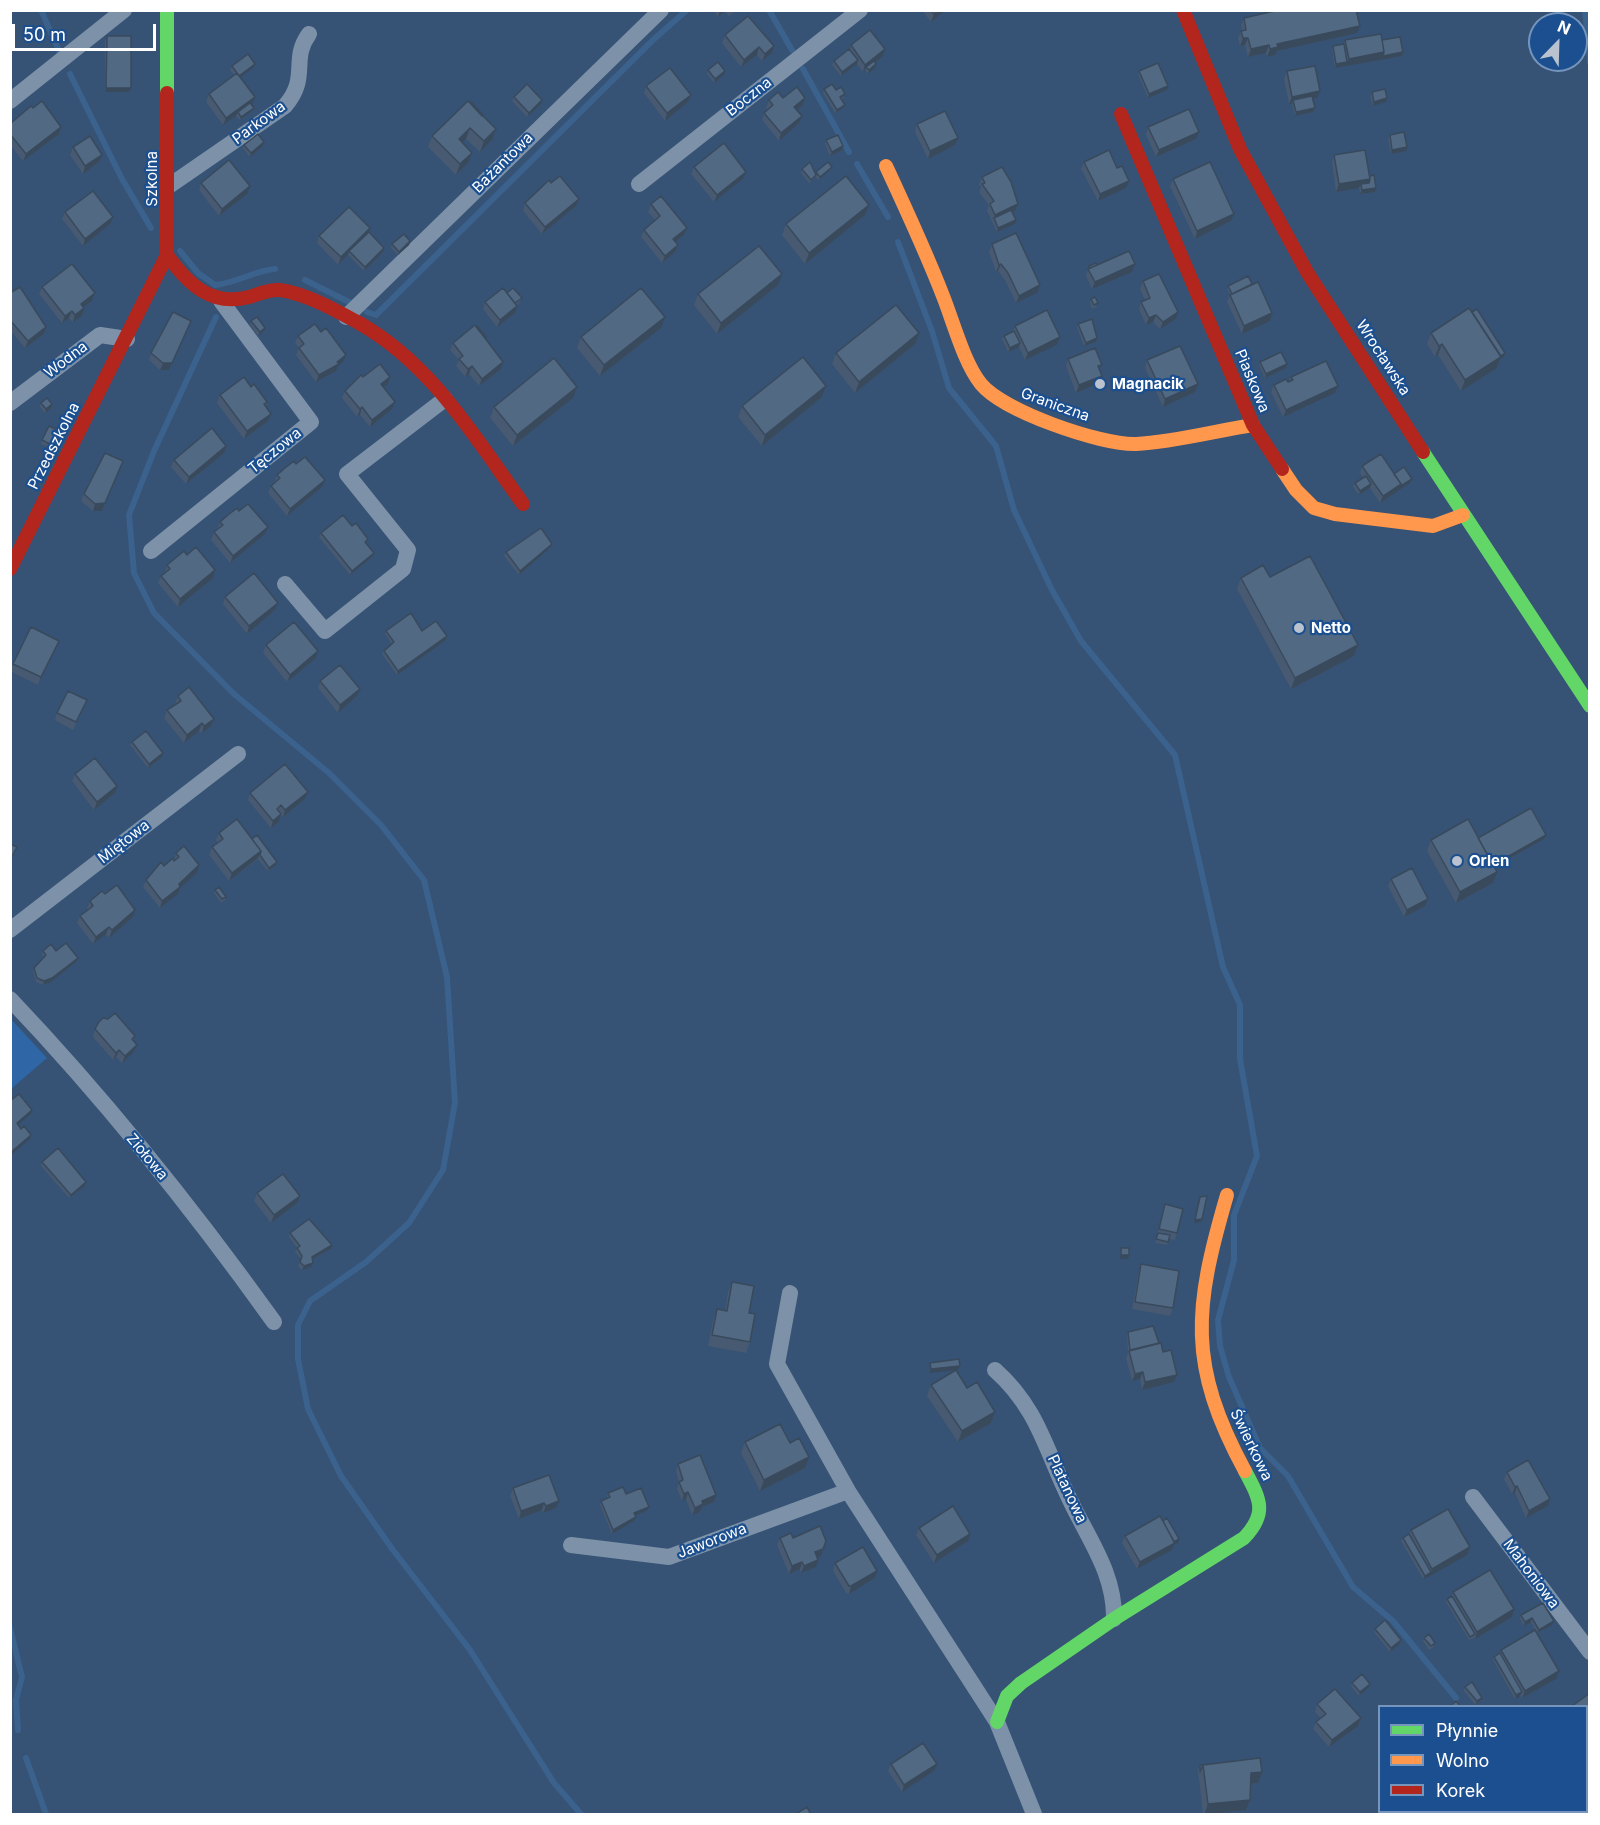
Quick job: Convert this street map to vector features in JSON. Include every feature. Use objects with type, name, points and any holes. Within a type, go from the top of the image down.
[{"type":"street","points":[[10,101],[124,10]]},
{"type":"street","name":"Szkolna","points":[[127,339],[167,255],[168,10]]},
{"type":"street","name":"Bażantowa","points":[[346,317],[661,10]]},
{"type":"street","name":"Boczna","points":[[639,184],[860,10]]},
{"type":"street","name":"Wrocławska","points":[[1183,10],[1240,149],[1307,272],[1462,515],[1590,706]]},
{"type":"street","name":"Parkowa","points":[[169,186],[285,106],[298,87],[301,48],[309,34]]},
{"type":"street","name":"Piaskowa","points":[[1121,114],[1253,425],[1296,490],[1314,508],[1335,514],[1433,526],[1462,515]]},
{"type":"street","name":"Graniczna","points":[[886,165],[928,258],[969,362],[980,383],[996,398],[1015,409],[1060,426],[1110,441],[1135,444],[1154,443],[1253,425]]},
{"type":"street","points":[[167,255],[184,279],[206,295],[221,301],[237,300],[275,289],[292,293],[346,317],[382,337],[414,364],[445,399],[523,504]]},
{"type":"street","name":"Tęczowa","points":[[151,551],[311,422],[221,301]]},
{"type":"street","name":"Wodna","points":[[10,403],[100,334],[127,339]]},
{"type":"street","name":"Przedszkolna","points":[[10,569],[127,339]]},
{"type":"street","points":[[285,584],[325,631],[403,569],[408,550],[347,474],[445,399]]},
{"type":"street","name":"Miętowa","points":[[10,930],[238,754]]},
{"type":"street","name":"Ziołowa","points":[[10,999],[46,1037],[202,1221],[274,1322]]},
{"type":"street","name":"Świerkowa","points":[[997,1722],[1000,1708],[1014,1689],[1114,1619],[1239,1543],[1256,1526],[1261,1512],[1251,1479],[1214,1408],[1203,1359],[1199,1317],[1204,1274],[1227,1195]]},
{"type":"street","points":[[790,1293],[777,1364],[848,1491],[997,1722],[1034,1815]]},
{"type":"street","name":"Platanowa","points":[[995,1370],[1021,1397],[1037,1422],[1069,1499],[1107,1572],[1113,1589],[1114,1619]]},
{"type":"street","name":"Jaworowa","points":[[571,1545],[669,1557],[848,1491]]},
{"type":"street","name":"Mahoniowa","points":[[1473,1497],[1590,1652]]},
{"type":"shaded area","points":[[10,1018],[47,1058],[11,1089],[10,1089]]},
{"type":"building","points":[[1279,10],[1356,10],[1360,26],[1277,44],[1278,47],[1270,49],[1269,45],[1251,49],[1248,38],[1243,38],[1241,31],[1246,30],[1244,18]]},
{"type":"building","points":[[748,16],[774,46],[765,54],[759,47],[744,60],[725,35]]},
{"type":"building","points":[[870,30],[885,49],[865,65],[851,45]]},
{"type":"building","points":[[1381,34],[1384,52],[1349,59],[1345,40]]},
{"type":"building","points":[[107,36],[131,36],[131,88],[106,88]]},
{"type":"building","points":[[1400,37],[1403,52],[1383,56],[1382,40]]},
{"type":"building","points":[[1344,44],[1347,62],[1336,64],[1333,46]]},
{"type":"building","points":[[849,49],[858,60],[842,72],[834,61]]},
{"type":"building","points":[[248,54],[255,64],[239,76],[232,66]]},
{"type":"building","points":[[874,61],[876,64],[869,70],[866,67]]},
{"type":"building","points":[[718,62],[725,71],[715,79],[708,70]]},
{"type":"building","points":[[1158,63],[1168,86],[1149,94],[1139,71]]},
{"type":"building","points":[[1315,66],[1320,91],[1292,97],[1287,71]]},
{"type":"building","points":[[670,68],[691,95],[667,113],[646,86]]},
{"type":"building","points":[[237,73],[255,97],[226,118],[209,94]]},
{"type":"building","points":[[527,84],[542,100],[529,113],[514,97]]},
{"type":"building","points":[[832,84],[836,90],[841,87],[845,94],[840,97],[845,105],[837,110],[824,89]]},
{"type":"building","points":[[797,87],[805,98],[794,107],[802,116],[781,133],[764,113],[773,105],[769,100],[778,92],[783,98]]},
{"type":"building","points":[[1385,89],[1387,98],[1374,102],[1372,92]]},
{"type":"building","points":[[1312,96],[1315,108],[1296,112],[1293,100]]},
{"type":"building","points":[[42,101],[61,127],[26,154],[10,134],[10,124],[31,106],[33,108]]},
{"type":"building","points":[[468,101],[496,129],[484,141],[470,128],[459,139],[472,153],[460,164],[432,136]]},
{"type":"building","points":[[250,103],[254,108],[241,117],[238,112]]},
{"type":"building","points":[[470,103],[483,115],[482,116]]},
{"type":"building","points":[[1189,109],[1199,132],[1159,150],[1148,127]]},
{"type":"building","points":[[945,111],[958,138],[930,151],[917,124]]},
{"type":"building","points":[[1404,132],[1407,147],[1392,150],[1390,135]]},
{"type":"building","points":[[258,134],[264,142],[251,153],[244,145]]},
{"type":"building","points":[[838,135],[843,146],[832,152],[826,140]]},
{"type":"building","points":[[90,136],[102,155],[85,166],[73,147]]},
{"type":"building","points":[[724,143],[746,172],[717,195],[694,167]]},
{"type":"building","points":[[1109,150],[1117,168],[1122,166],[1129,181],[1100,194],[1084,162]]},
{"type":"building","points":[[1365,150],[1370,179],[1339,184],[1334,155]]},
{"type":"building","points":[[229,160],[250,186],[222,209],[201,183]]},
{"type":"building","points":[[810,162],[816,175],[811,180],[802,169]]},
{"type":"building","points":[[828,162],[832,167],[820,177],[816,172]]},
{"type":"building","points":[[1210,162],[1234,214],[1197,231],[1173,179]]},
{"type":"building","points":[[1002,167],[1011,182],[1018,204],[995,215],[990,204],[994,201],[982,184],[985,183],[982,177]]},
{"type":"building","points":[[1374,175],[1376,188],[1362,190],[1361,184],[1369,183],[1370,176]]},
{"type":"building","points":[[560,176],[579,199],[545,227],[525,203],[549,180],[551,183]]},
{"type":"building","points":[[846,176],[869,205],[809,253],[786,224]]},
{"type":"building","points":[[93,191],[113,217],[85,239],[65,212]]},
{"type":"building","points":[[661,196],[687,228],[673,239],[678,245],[665,256],[644,230],[660,216],[651,204]]},
{"type":"building","points":[[349,207],[370,228],[341,257],[319,236]]},
{"type":"building","points":[[1011,210],[1016,220],[998,228],[994,218]]},
{"type":"building","points":[[369,232],[384,248],[365,267],[349,251]]},
{"type":"building","points":[[1016,233],[1040,285],[1019,296],[1008,273],[1001,264],[999,265],[992,244]]},
{"type":"building","points":[[404,234],[410,241],[399,252],[392,244]]},
{"type":"building","points":[[759,246],[782,274],[721,323],[698,294]]},
{"type":"building","points":[[1129,251],[1135,264],[1095,282],[1088,269]]},
{"type":"building","points":[[72,264],[95,293],[81,304],[84,308],[75,315],[72,311],[65,316],[42,287]]},
{"type":"building","points":[[1159,274],[1178,312],[1163,322],[1156,315],[1149,318],[1141,302],[1150,298],[1143,281]]},
{"type":"building","points":[[1248,276],[1252,284],[1232,294],[1228,286]]},
{"type":"building","points":[[1258,282],[1272,313],[1244,326],[1230,295]]},
{"type":"building","points":[[20,287],[46,327],[28,341],[10,320],[10,293]]},
{"type":"building","points":[[503,288],[517,306],[500,320],[485,302]]},
{"type":"building","points":[[513,288],[522,298],[515,303],[507,293]]},
{"type":"building","points":[[641,288],[665,317],[604,365],[581,337]]},
{"type":"building","points":[[1095,297],[1098,303],[1094,305],[1091,299]]},
{"type":"building","points":[[896,305],[919,333],[859,382],[836,353]]},
{"type":"building","points":[[1469,308],[1501,357],[1465,380],[1442,344],[1439,346],[1431,333]]},
{"type":"building","points":[[1477,309],[1505,353],[1501,356],[1472,312]]},
{"type":"building","points":[[1047,310],[1060,337],[1028,353],[1015,326]]},
{"type":"building","points":[[173,312],[191,321],[172,363],[163,363],[151,353]]},
{"type":"building","points":[[257,317],[265,328],[260,332],[251,321]]},
{"type":"building","points":[[1092,319],[1097,338],[1086,343],[1078,324]]},
{"type":"building","points":[[315,324],[321,332],[326,328],[346,355],[337,362],[339,364],[319,375],[299,348],[304,344],[298,336]]},
{"type":"building","points":[[475,325],[503,362],[482,379],[472,366],[468,369],[459,359],[463,356],[453,343]]},
{"type":"building","points":[[1014,331],[1020,343],[1010,348],[1004,336]]},
{"type":"building","points":[[1180,346],[1198,384],[1165,399],[1147,360]]},
{"type":"building","points":[[1095,348],[1102,365],[1098,366],[1102,376],[1079,385],[1068,359]]},
{"type":"building","points":[[1281,352],[1287,364],[1266,374],[1260,362]]},
{"type":"building","points":[[803,357],[826,386],[765,435],[742,406]]},
{"type":"building","points":[[554,358],[577,387],[517,435],[494,407]]},
{"type":"building","points":[[1326,361],[1338,386],[1286,410],[1274,385],[1286,379],[1288,382],[1293,380],[1291,377]]},
{"type":"building","points":[[380,364],[390,377],[381,384],[395,402],[372,420],[345,391],[361,375],[363,377]]},
{"type":"building","points":[[244,377],[251,387],[254,384],[267,402],[264,404],[271,414],[247,431],[220,395]]},
{"type":"building","points":[[47,398],[52,404],[46,409],[41,403]]},
{"type":"building","points":[[49,426],[57,430],[50,444],[42,440]]},
{"type":"building","points":[[212,428],[226,446],[189,477],[174,460]]},
{"type":"building","points":[[105,453],[123,461],[105,503],[95,504],[84,494]]},
{"type":"building","points":[[1381,454],[1401,484],[1383,496],[1362,466]]},
{"type":"building","points":[[305,457],[325,480],[290,509],[271,486],[280,478],[277,475],[285,468]]},
{"type":"building","points":[[1404,467],[1412,479],[1399,487],[1401,484],[1394,474]]},
{"type":"building","points":[[1366,476],[1371,484],[1360,491],[1355,483]]},
{"type":"building","points":[[248,504],[268,527],[233,556],[214,532],[223,525],[220,522],[228,515]]},
{"type":"building","points":[[343,515],[352,526],[356,523],[368,539],[365,542],[374,553],[352,571],[321,533]]},
{"type":"building","points":[[541,528],[552,544],[520,571],[506,552]]},
{"type":"building","points":[[196,547],[215,570],[180,599],[161,576],[170,569],[167,565],[184,551],[187,555]]},
{"type":"building","name":"Netto","points":[[1310,556],[1358,645],[1295,678],[1241,578],[1263,565],[1270,577]]},
{"type":"building","points":[[254,573],[278,603],[249,626],[225,597]]},
{"type":"building","points":[[411,613],[422,631],[436,621],[447,636],[398,671],[384,651],[394,642],[386,631]]},
{"type":"building","points":[[294,622],[318,651],[290,675],[266,645]]},
{"type":"building","points":[[31,627],[59,641],[41,677],[13,664]]},
{"type":"building","points":[[340,665],[360,689],[340,705],[320,681]]},
{"type":"building","points":[[189,687],[214,719],[204,726],[202,723],[187,735],[167,710],[181,701],[178,696]]},
{"type":"building","points":[[68,691],[87,700],[76,722],[57,713]]},
{"type":"building","points":[[146,731],[163,753],[149,764],[132,742]]},
{"type":"building","points":[[95,758],[117,786],[97,802],[75,774]]},
{"type":"building","points":[[285,764],[308,792],[285,810],[281,805],[277,809],[281,814],[273,821],[250,793]]},
{"type":"building","points":[[1531,808],[1546,835],[1493,865],[1478,838]]},
{"type":"building","points":[[237,819],[261,851],[232,873],[212,847],[223,839],[219,833]]},
{"type":"building","name":"Orlen","points":[[1468,819],[1497,872],[1460,892],[1431,840]]},
{"type":"building","points":[[257,835],[277,862],[269,868],[252,839]]},
{"type":"building","points":[[10,844],[17,847],[10,860]]},
{"type":"building","points":[[184,846],[199,865],[179,884],[180,887],[162,901],[146,880],[161,862],[164,866],[173,858],[174,861],[179,857],[176,853]]},
{"type":"building","points":[[1412,868],[1428,899],[1407,910],[1391,879]]},
{"type":"building","points":[[117,885],[135,910],[112,930],[109,927],[96,937],[80,916],[93,906],[90,901],[102,891],[105,894]]},
{"type":"building","points":[[219,887],[226,897],[222,899],[215,890]]},
{"type":"building","points":[[66,943],[78,958],[52,978],[44,981],[37,978],[34,968],[46,955],[43,951],[51,944],[56,951]]},
{"type":"building","points":[[115,1013],[135,1036],[132,1039],[137,1045],[125,1056],[119,1050],[116,1053],[95,1029],[103,1018],[108,1019]]},
{"type":"building","points":[[19,1094],[32,1110],[17,1123],[21,1129],[24,1126],[31,1135],[10,1153],[10,1101]]},
{"type":"building","points":[[58,1148],[86,1182],[71,1195],[42,1162]]},
{"type":"building","points":[[283,1174],[300,1196],[274,1215],[257,1193]]},
{"type":"building","points":[[1207,1196],[1202,1219],[1195,1220],[1200,1197]]},
{"type":"building","points":[[1165,1204],[1183,1209],[1177,1233],[1159,1229]]},
{"type":"building","points":[[309,1219],[332,1245],[312,1257],[313,1263],[304,1266],[300,1262],[302,1256],[297,1248],[300,1246],[290,1233]]},
{"type":"building","points":[[1158,1233],[1170,1235],[1168,1242],[1156,1239]]},
{"type":"building","points":[[1121,1248],[1129,1248],[1129,1255],[1121,1255]]},
{"type":"building","points":[[1141,1264],[1179,1271],[1173,1308],[1135,1302]]},
{"type":"building","points":[[732,1282],[754,1286],[749,1313],[755,1314],[750,1342],[712,1335],[717,1309],[727,1311]]},
{"type":"building","points":[[1153,1326],[1159,1343],[1130,1350],[1128,1332]]},
{"type":"building","points":[[1161,1343],[1163,1352],[1171,1350],[1177,1375],[1145,1382],[1143,1372],[1135,1374],[1129,1351]]},
{"type":"building","points":[[959,1359],[960,1366],[931,1369],[930,1363]]},
{"type":"building","points":[[956,1370],[967,1388],[977,1382],[995,1412],[962,1431],[931,1385]]},
{"type":"building","points":[[780,1424],[790,1443],[799,1438],[809,1457],[764,1480],[745,1442]]},
{"type":"building","points":[[700,1455],[716,1495],[702,1501],[703,1504],[695,1508],[688,1492],[684,1494],[679,1482],[683,1480],[678,1464]]},
{"type":"building","points":[[1528,1460],[1550,1499],[1529,1511],[1517,1486],[1515,1487],[1507,1472]]},
{"type":"building","points":[[549,1475],[559,1501],[546,1506],[544,1503],[521,1511],[513,1488]]},
{"type":"building","points":[[623,1487],[626,1494],[641,1488],[649,1507],[634,1513],[636,1517],[613,1530],[601,1501],[610,1497],[608,1493]]},
{"type":"building","points":[[953,1506],[970,1534],[937,1555],[919,1528]]},
{"type":"building","points":[[1448,1509],[1470,1547],[1432,1569],[1411,1530]]},
{"type":"building","points":[[1160,1516],[1175,1543],[1140,1562],[1125,1536]]},
{"type":"building","points":[[1167,1518],[1179,1539],[1174,1542],[1163,1521]]},
{"type":"building","points":[[820,1526],[826,1541],[823,1549],[815,1552],[818,1560],[804,1566],[802,1562],[792,1566],[780,1538],[791,1533],[793,1538]]},
{"type":"building","points":[[1409,1534],[1431,1572],[1425,1576],[1403,1538]]},
{"type":"building","points":[[863,1547],[877,1571],[849,1586],[835,1563]]},
{"type":"building","points":[[1490,1570],[1514,1609],[1477,1632],[1453,1592]]},
{"type":"building","points":[[1452,1596],[1475,1634],[1470,1637],[1447,1599]]},
{"type":"building","points":[[1543,1603],[1554,1621],[1539,1630],[1532,1618],[1525,1622],[1521,1615]]},
{"type":"building","points":[[1385,1620],[1401,1640],[1391,1648],[1375,1629]]},
{"type":"building","points":[[1535,1630],[1559,1671],[1525,1691],[1501,1650]]},
{"type":"building","points":[[1429,1634],[1435,1643],[1431,1646],[1424,1638]]},
{"type":"building","points":[[1500,1653],[1522,1692],[1516,1695],[1494,1657]]},
{"type":"building","points":[[1362,1674],[1370,1684],[1360,1692],[1352,1683]]},
{"type":"building","points":[[1472,1682],[1482,1698],[1477,1701],[1465,1687]]},
{"type":"building","points":[[1335,1689],[1361,1718],[1332,1740],[1316,1722],[1326,1714],[1317,1704]]},
{"type":"building","points":[[1590,1693],[1590,1739],[1588,1738],[1588,1705],[1574,1705]]},
{"type":"building","points":[[923,1743],[937,1764],[904,1785],[891,1764]]},
{"type":"building","points":[[1260,1758],[1262,1772],[1251,1773],[1250,1800],[1208,1804],[1203,1765]]},
{"type":"building","points":[[807,1807],[811,1815],[794,1815]]},
{"type":"waterway","points":[[41,10],[59,51]]},
{"type":"waterway","points":[[367,312],[376,315],[653,40],[687,10]]},
{"type":"waterway","points":[[769,10],[792,50]]},
{"type":"waterway","points":[[1585,10],[1590,62]]},
{"type":"waterway","points":[[803,69],[849,152]]},
{"type":"waterway","points":[[70,74],[122,179],[151,228]]},
{"type":"waterway","points":[[857,164],[888,217]]},
{"type":"waterway","points":[[898,242],[932,331],[949,388],[996,446],[1014,510],[1052,590],[1081,641],[1175,755],[1223,967],[1240,1005],[1240,1059],[1257,1156],[1234,1215],[1234,1260],[1218,1320],[1220,1346],[1229,1377],[1260,1448],[1288,1476],[1353,1587],[1393,1621],[1456,1698]]},
{"type":"waterway","points":[[180,251],[198,273],[215,285],[275,269]]},
{"type":"waterway","points":[[305,280],[349,302]]},
{"type":"waterway","points":[[216,317],[154,451],[129,515],[134,573],[154,613],[234,694],[329,773],[381,825],[424,880],[447,977],[455,1103],[443,1170],[409,1223],[366,1262],[310,1301],[298,1325],[298,1359],[308,1409],[341,1476],[393,1550],[470,1650],[554,1783],[581,1814]]},
{"type":"waterway","points":[[10,1628],[22,1677],[16,1700],[18,1730]]},
{"type":"waterway","points":[[26,1758],[46,1814]]},
{"type":"traffic: fast","points":[[167,10],[167,93]]},
{"type":"traffic: fast","points":[[1423,452],[1590,706]]},
{"type":"traffic: fast","points":[[997,1722],[1007,1696],[1021,1683],[1114,1619],[1244,1538],[1252,1529],[1259,1513],[1258,1498],[1245,1471]]},
{"type":"traffic: slow","points":[[886,166],[930,263],[969,365],[981,384],[992,394],[1009,405],[1053,424],[1077,433],[1120,443],[1165,441],[1253,425]]},
{"type":"traffic: slow","points":[[1282,469],[1296,490],[1314,508],[1335,514],[1433,526],[1463,515]]},
{"type":"traffic: slow","points":[[1227,1195],[1208,1271],[1203,1304],[1202,1335],[1205,1366],[1213,1399],[1226,1433],[1245,1471]]},
{"type":"traffic: jam","points":[[1183,10],[1240,149],[1307,272],[1423,452]]},
{"type":"traffic: jam","points":[[10,569],[167,255],[167,93]]},
{"type":"traffic: jam","points":[[1121,114],[1253,425],[1282,469]]},
{"type":"traffic: jam","points":[[167,255],[192,284],[212,296],[235,299],[272,290],[290,292],[331,308],[385,340],[409,359],[451,404],[523,504]]},
{"type":"place","name":"Magnacik","points":[[1100,384]]},
{"type":"place","name":"Netto","points":[[1299,628]]},
{"type":"place","name":"Orlen","points":[[1457,861]]}]
